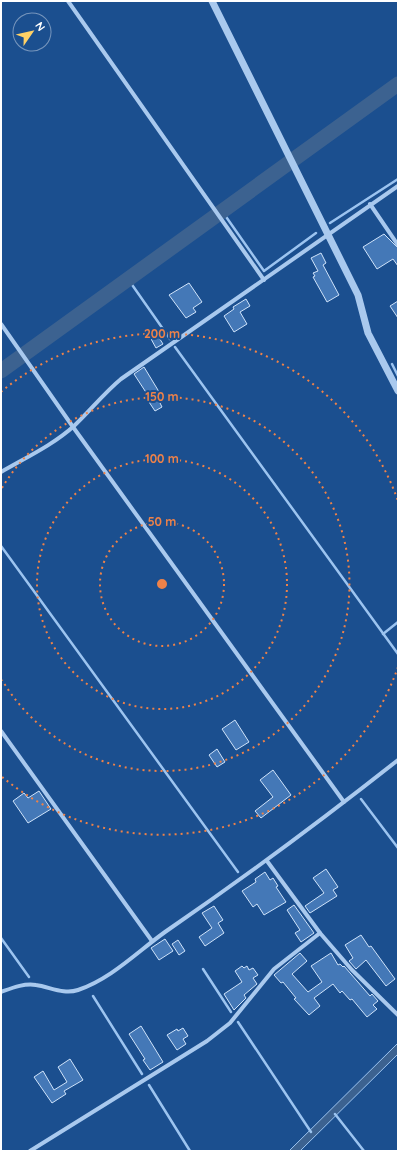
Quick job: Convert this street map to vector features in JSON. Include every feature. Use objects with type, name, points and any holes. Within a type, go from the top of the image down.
[{"type":"street","points":[[68,1],[264,280]]},
{"type":"street","points":[[212,1],[358,295],[368,333],[398,391]]},
{"type":"street","points":[[1,472],[56,440],[73,427],[109,388],[121,379],[264,280],[370,204],[398,186]]},
{"type":"street","points":[[370,204],[398,245]]},
{"type":"street","points":[[1,324],[73,427],[344,802]]},
{"type":"street","points":[[1,730],[152,941]]},
{"type":"street","points":[[1,992],[24,985],[36,985],[62,992],[76,991],[99,981],[152,941],[267,861],[398,760]]},
{"type":"street","points":[[267,861],[320,933],[352,970],[398,1015]]},
{"type":"street","points":[[30,1151],[207,1041],[230,1023],[274,969],[320,933]]},
{"type":"water","points":[[398,1043],[398,1054],[300,1151],[289,1151]]},
{"type":"building","points":[[384,234],[398,248],[398,266],[393,259],[377,269],[363,247]]},
{"type":"building","points":[[321,253],[326,263],[323,265],[339,295],[327,302],[313,277],[315,276],[313,273],[318,271],[311,258]]},
{"type":"building","points":[[189,283],[202,302],[193,308],[196,312],[186,318],[169,295]]},
{"type":"building","points":[[246,299],[250,306],[240,312],[247,324],[234,332],[224,316],[234,309],[233,307]]},
{"type":"building","points":[[398,301],[398,318],[390,306]]},
{"type":"building","points":[[156,333],[163,344],[156,348],[150,337]]},
{"type":"building","points":[[144,367],[164,400],[160,403],[162,407],[155,411],[147,399],[149,397],[134,374]]},
{"type":"building","points":[[235,720],[249,742],[236,750],[222,729]]},
{"type":"building","points":[[217,749],[225,762],[217,767],[209,755]]},
{"type":"building","points":[[273,770],[291,795],[261,818],[255,811],[273,797],[260,780]]},
{"type":"building","points":[[39,791],[51,809],[28,823],[13,801],[24,793],[28,798]]},
{"type":"building","points":[[326,869],[338,887],[333,890],[337,896],[310,913],[305,906],[324,893],[313,878]]},
{"type":"building","points":[[265,872],[270,880],[273,878],[278,886],[276,887],[286,902],[264,915],[257,904],[253,907],[242,891],[256,882],[255,879]]},
{"type":"building","points":[[294,905],[314,933],[301,942],[295,933],[300,930],[287,910]]},
{"type":"building","points":[[214,906],[223,920],[218,923],[224,933],[205,946],[199,937],[212,928],[202,913]]},
{"type":"building","points":[[361,935],[395,979],[386,986],[366,960],[356,969],[349,961],[353,958],[345,945]]},
{"type":"building","points":[[165,939],[173,951],[159,960],[151,948]]},
{"type":"building","points":[[178,940],[185,951],[179,955],[172,944]]},
{"type":"building","points":[[300,953],[307,961],[292,974],[308,992],[322,982],[311,966],[331,953],[338,965],[340,964],[343,967],[344,966],[370,996],[372,994],[378,1001],[373,1005],[377,1009],[367,1017],[352,999],[350,1000],[342,991],[340,993],[333,984],[314,998],[320,1006],[309,1015],[294,999],[296,998],[283,982],[281,983],[274,975]]},
{"type":"building","points":[[242,966],[244,968],[247,966],[249,970],[253,968],[258,975],[253,978],[257,984],[244,995],[246,998],[234,1010],[224,994],[242,982],[235,971]]},
{"type":"building","points":[[141,1026],[163,1062],[150,1070],[143,1060],[145,1059],[129,1034]]},
{"type":"building","points":[[183,1028],[188,1036],[183,1039],[186,1044],[177,1050],[167,1035],[177,1029],[178,1031]]},
{"type":"building","points":[[70,1059],[83,1080],[64,1091],[66,1094],[52,1103],[34,1077],[43,1071],[54,1090],[67,1082],[58,1067]]},
{"type":"waterway","points":[[1,371],[398,84]]},
{"type":"waterway","points":[[330,223],[398,179]]},
{"type":"waterway","points":[[222,211],[264,271],[316,233]]},
{"type":"waterway","points":[[128,279],[170,339]]},
{"type":"waterway","points":[[175,347],[398,654]]},
{"type":"waterway","points":[[392,364],[398,376]]},
{"type":"waterway","points":[[1,546],[238,872]]},
{"type":"waterway","points":[[383,634],[398,622]]},
{"type":"waterway","points":[[361,799],[398,848]]},
{"type":"waterway","points":[[1,938],[29,977]]},
{"type":"waterway","points":[[203,969],[231,1012]]},
{"type":"waterway","points":[[93,996],[142,1074]]},
{"type":"waterway","points":[[238,1022],[311,1132]]},
{"type":"waterway","points":[[149,1085],[190,1151]]},
{"type":"waterway","points":[[335,1114],[364,1151]]}]
